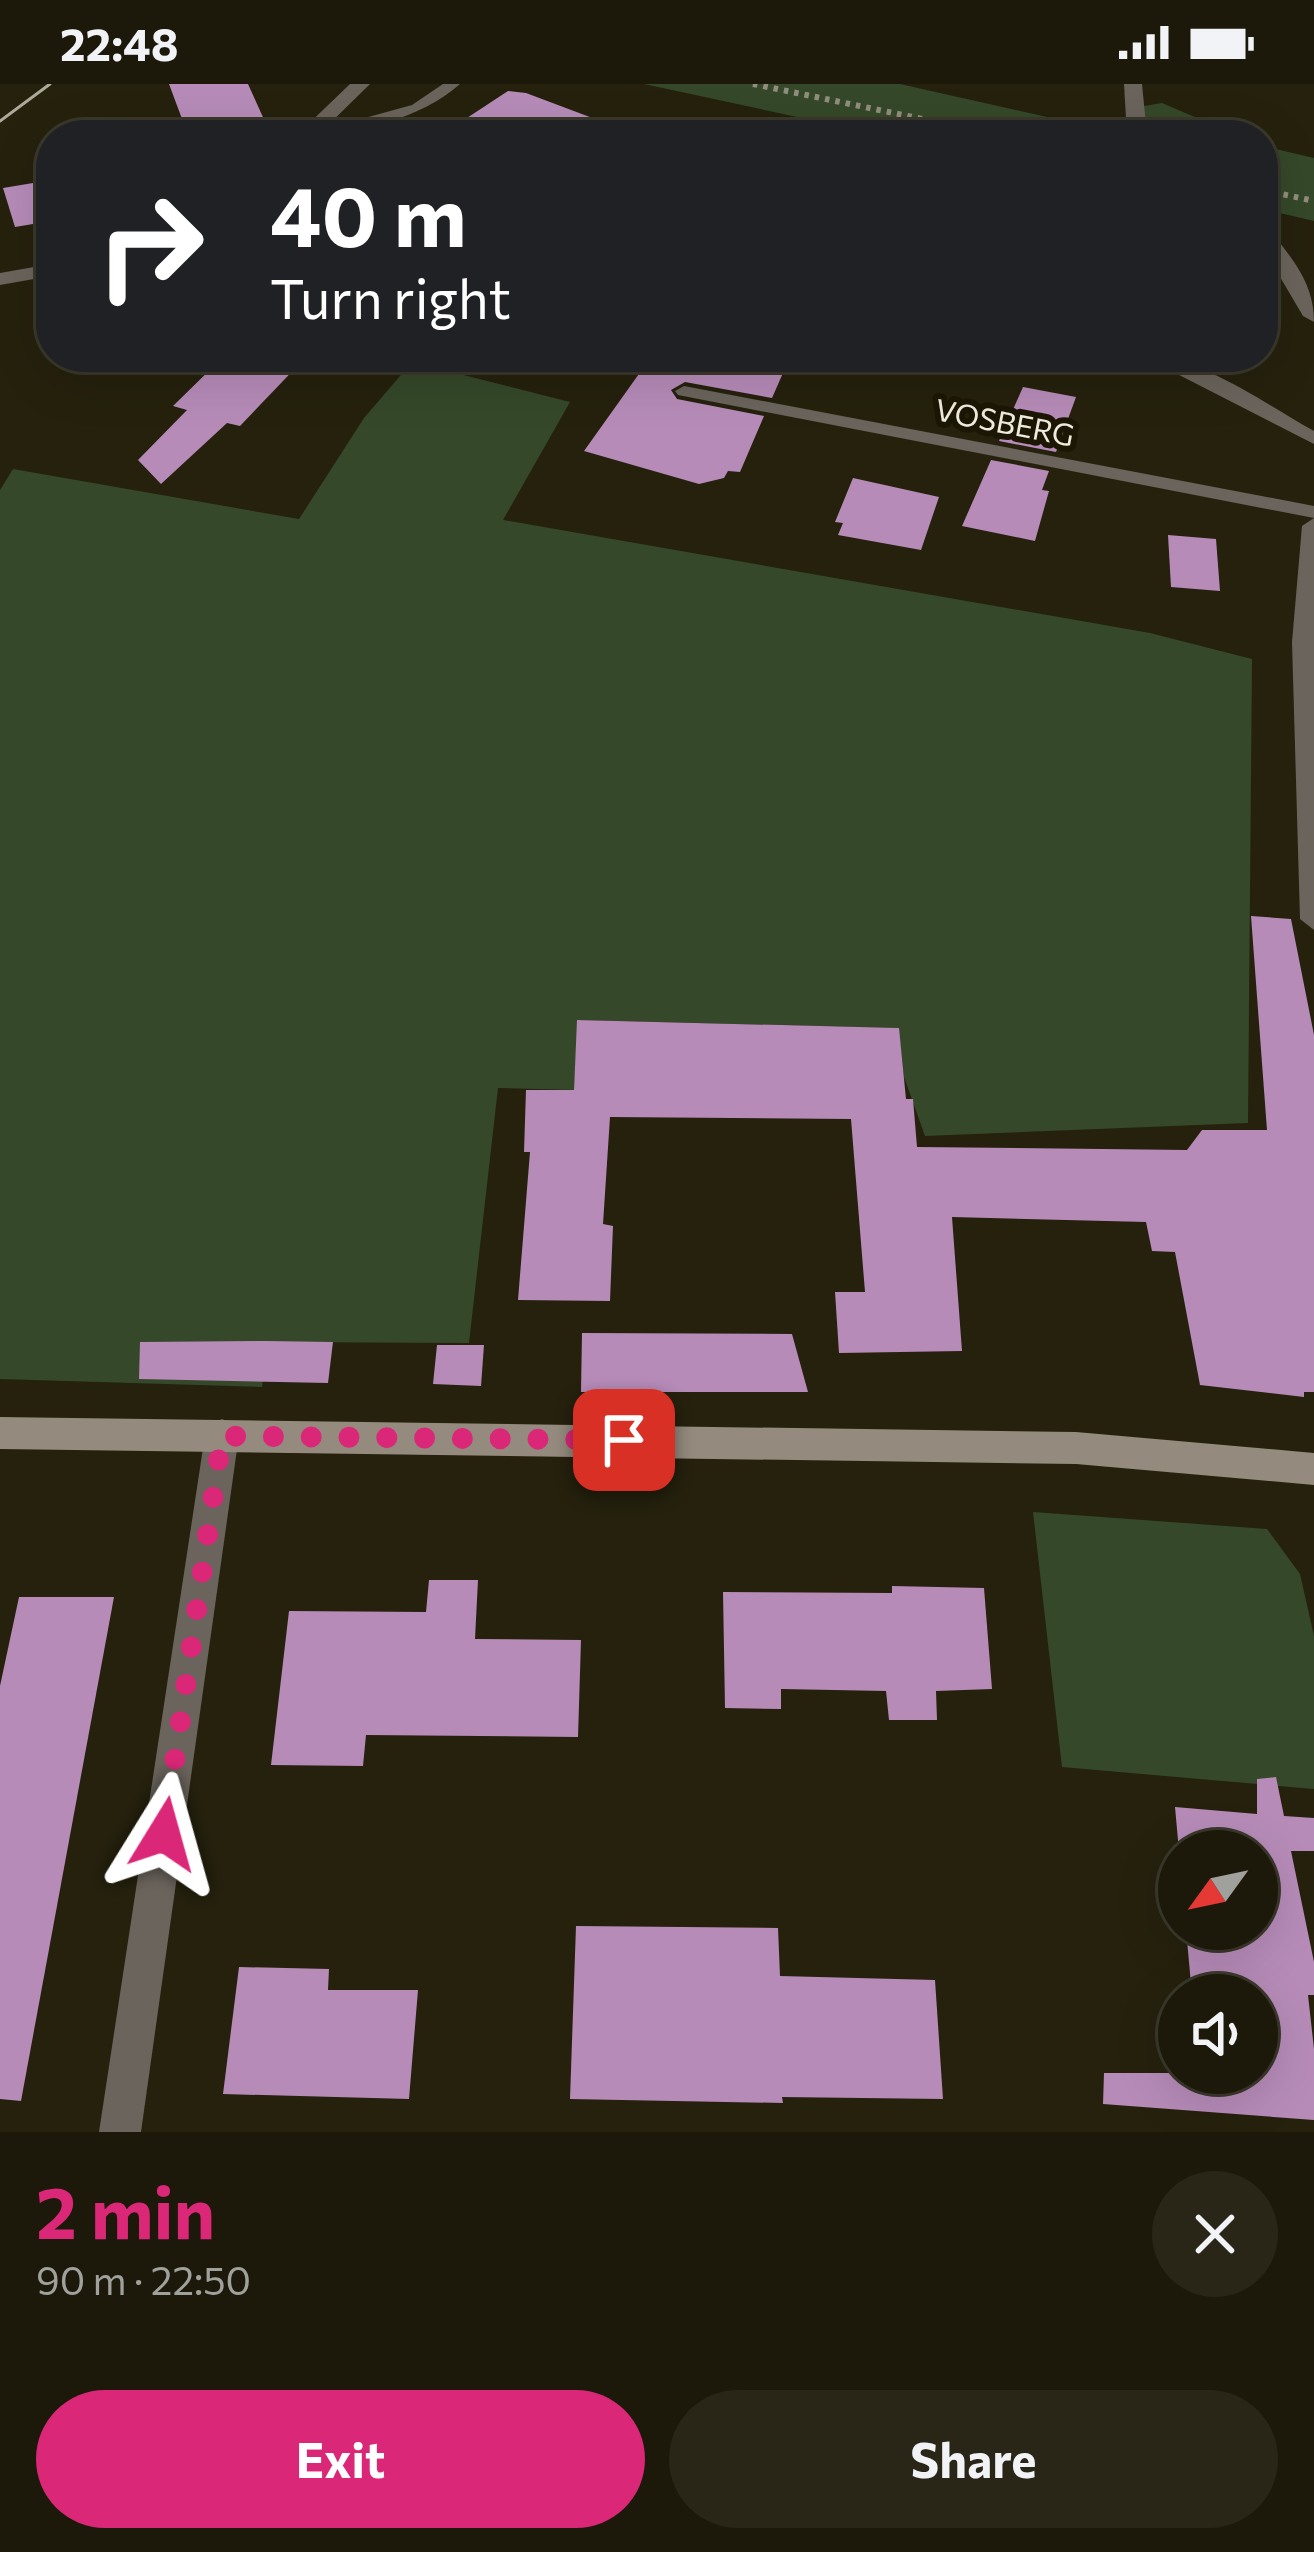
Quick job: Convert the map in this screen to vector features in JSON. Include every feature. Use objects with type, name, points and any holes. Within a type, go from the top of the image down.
[{"type":"main road","points":[[0,1433],[1076,1448],[1314,1469]]},
{"type":"street","points":[[324,120],[361,84]]},
{"type":"street","points":[[1133,84],[1136,120]]},
{"type":"street","points":[[1278,254],[1314,316]]},
{"type":"street","points":[[0,279],[36,273]]},
{"type":"street","points":[[1314,526],[1304,642],[1314,919]]},
{"type":"street","points":[[120,2132],[222,1436]]},
{"type":"lane","points":[[369,120],[417,108],[453,84]]},
{"type":"lane","points":[[1191,372],[1314,438]]},
{"type":"lane","name":"VOSBERG","points":[[684,392],[1314,512]]},
{"type":"path","points":[[753,84],[927,120]]},
{"type":"path","points":[[1278,193],[1314,201]]},
{"type":"green space","points":[[644,84],[900,84],[1060,120],[811,120]]},
{"type":"green space","points":[[1162,103],[1202,120],[1123,120],[1132,108]]},
{"type":"green space","points":[[1278,150],[1314,158],[1314,221],[1278,213]]},
{"type":"green space","points":[[403,372],[452,372],[570,402],[503,520],[1150,633],[1252,659],[1248,1123],[925,1136],[904,1077],[898,1028],[578,1020],[574,1090],[498,1088],[469,1343],[268,1342],[262,1387],[0,1379],[0,490],[13,469],[299,519],[364,418]]},
{"type":"green space","points":[[1033,1512],[1267,1529],[1300,1574],[1314,1636],[1314,1789],[1062,1767]]},
{"type":"building","points":[[169,84],[248,84],[264,120],[182,120]]},
{"type":"building","points":[[508,91],[526,93],[598,120],[464,120]]},
{"type":"building","points":[[36,182],[36,224],[15,227],[3,188]]},
{"type":"building","points":[[208,372],[292,372],[240,426],[227,423],[161,484],[138,460],[187,410],[173,406]]},
{"type":"building","points":[[640,372],[783,373],[772,398],[685,382],[671,390],[677,399],[764,416],[740,472],[728,471],[724,478],[699,484],[584,451]]},
{"type":"building","points":[[1023,387],[1076,397],[1056,452],[999,441]]},
{"type":"building","points":[[991,460],[1049,471],[1042,490],[1049,491],[1035,541],[962,526]]},
{"type":"building","points":[[853,478],[939,497],[921,550],[838,535],[843,523],[835,522]]},
{"type":"building","points":[[1168,535],[1216,539],[1220,591],[1171,587]]},
{"type":"building","points":[[1251,916],[1291,919],[1314,1035],[1314,1392],[1304,1392],[1304,1397],[1200,1385],[1175,1252],[1152,1251],[1146,1222],[952,1217],[962,1351],[839,1353],[835,1292],[865,1292],[851,1119],[610,1117],[603,1224],[613,1226],[610,1301],[518,1300],[530,1152],[524,1152],[526,1090],[574,1090],[577,1020],[899,1028],[906,1099],[913,1099],[917,1147],[1187,1150],[1202,1130],[1267,1130]]},
{"type":"building","points":[[582,1333],[792,1334],[808,1392],[581,1392]]},
{"type":"building","points":[[140,1342],[333,1342],[328,1383],[139,1379]]},
{"type":"building","points":[[437,1345],[484,1345],[481,1386],[433,1384]]},
{"type":"building","points":[[429,1580],[478,1580],[475,1639],[581,1640],[578,1737],[366,1735],[363,1766],[271,1765],[289,1611],[426,1612]]},
{"type":"building","points":[[892,1586],[984,1588],[992,1689],[936,1691],[937,1720],[889,1720],[886,1691],[781,1689],[781,1709],[725,1708],[723,1592],[892,1593]]},
{"type":"building","points":[[19,1597],[114,1597],[21,2101],[0,2099],[0,1686]]},
{"type":"building","points":[[1276,1777],[1284,1816],[1314,1818],[1314,1851],[1291,1851],[1314,1962],[1314,1995],[1308,1995],[1314,2120],[1103,2104],[1104,2073],[1158,2073],[1158,2094],[1278,2094],[1278,1974],[1190,1974],[1188,1950],[1278,1950],[1278,1830],[1177,1830],[1175,1807],[1257,1814],[1257,1779]]},
{"type":"building","points":[[576,1926],[778,1928],[780,1976],[935,1980],[943,2099],[782,2097],[783,2103],[570,2099]]},
{"type":"building","points":[[239,1967],[329,1969],[328,1990],[418,1990],[409,2099],[223,2094]]},
{"type":"tram line","points":[[0,121],[50,84]]},
{"type":"route","points":[[164,1834],[222,1436],[624,1440]]}]
